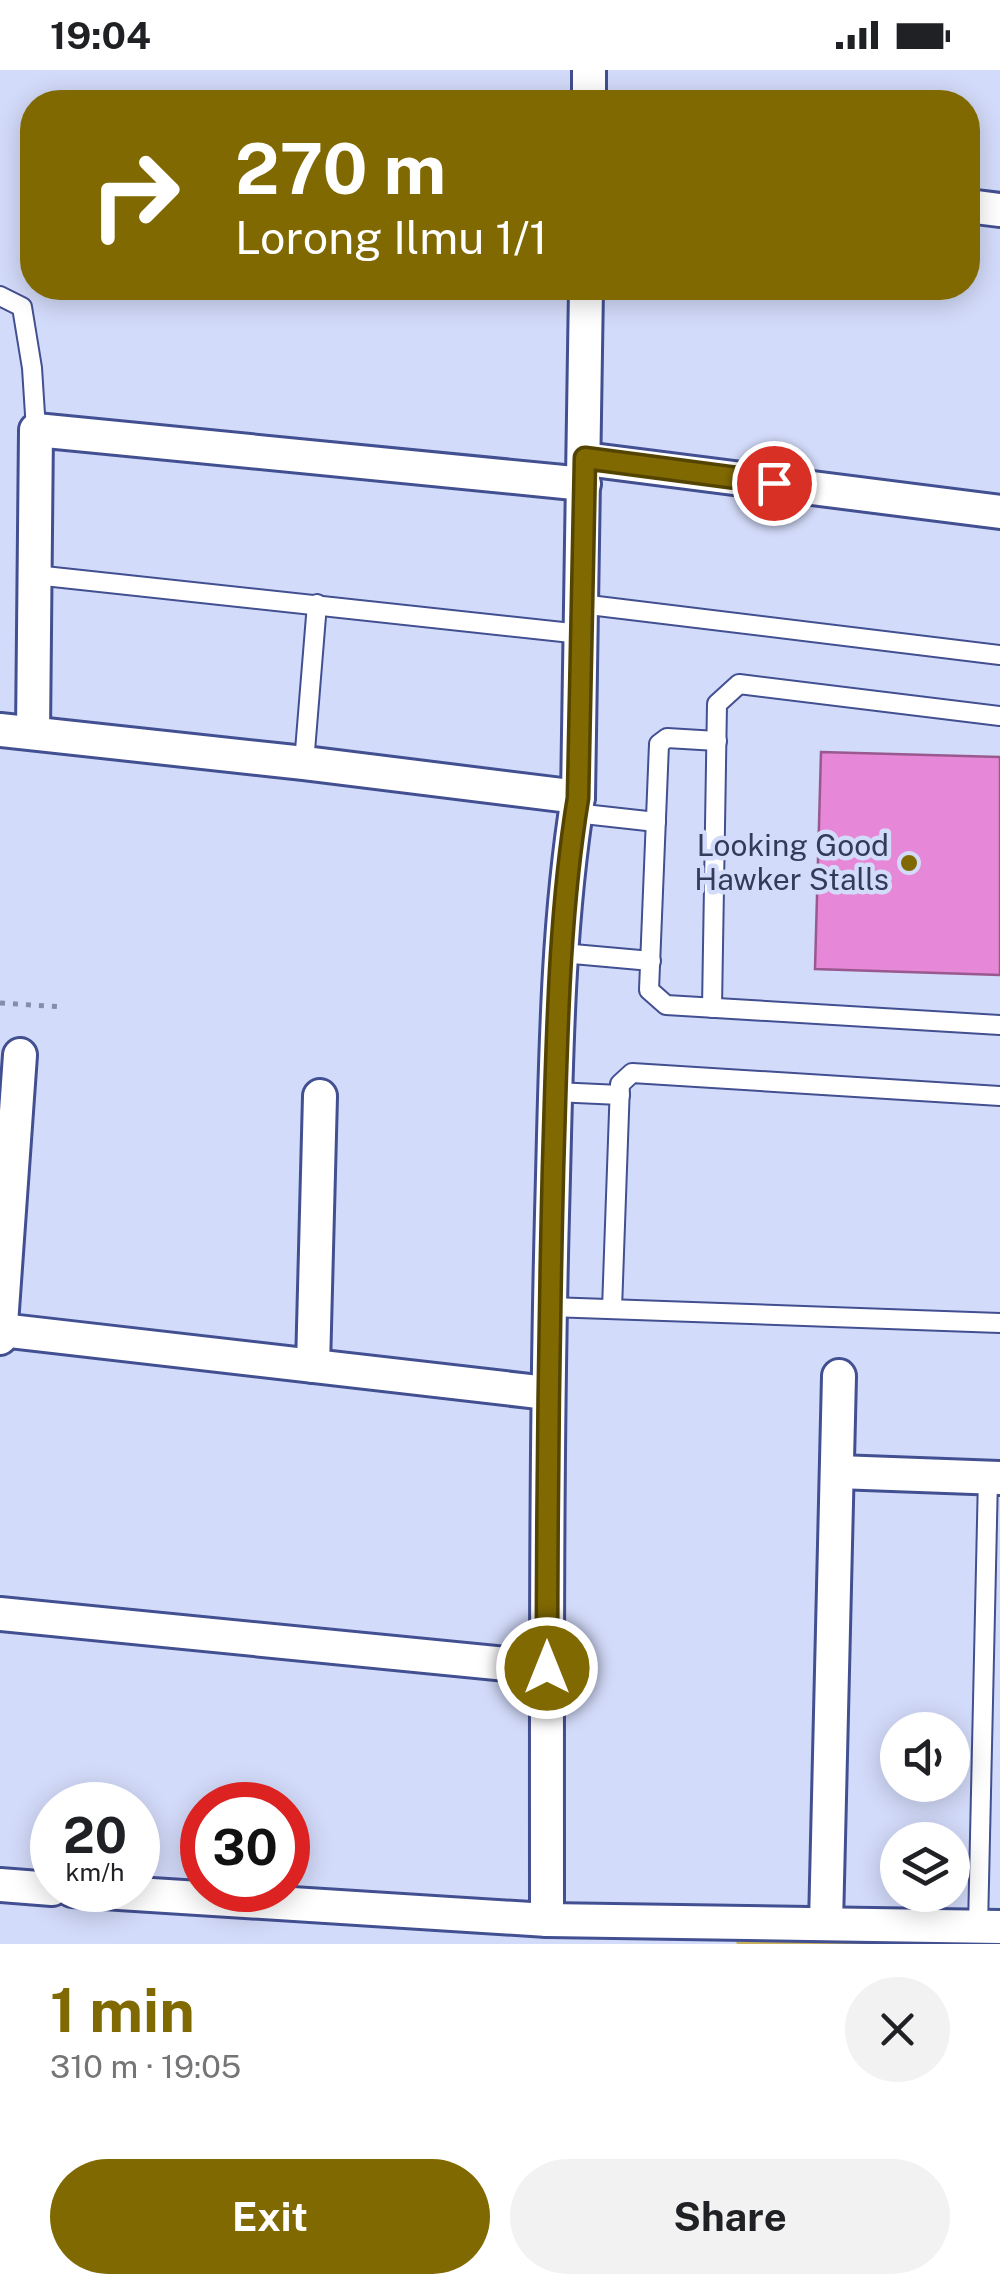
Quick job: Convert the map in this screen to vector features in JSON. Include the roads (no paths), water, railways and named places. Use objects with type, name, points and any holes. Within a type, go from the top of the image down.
[{"type":"street","points":[[560,1928],[547,1668],[547,1393],[555,1092],[562,953],[576,805],[586,300]]},
{"type":"street","points":[[576,805],[304,762],[16,731],[36,575],[36,430],[585,471],[1000,512]]},
{"type":"street","points":[[20,1055],[1,1334],[547,1393]]},
{"type":"street","points":[[313,1366],[320,1096]]},
{"type":"street","points":[[826,1924],[839,1376]]},
{"type":"street","points":[[838,1472],[994,1478]]},
{"type":"street","points":[[0,1614],[547,1668]]},
{"type":"street","points":[[0,1886],[30,1888]]},
{"type":"street","points":[[160,1897],[560,1928],[710,1933],[826,1924],[989,1927]]},
{"type":"lane","points":[[0,296],[22,307],[32,368],[36,430]]},
{"type":"lane","points":[[36,575],[317,604],[581,619],[1000,655]]},
{"type":"lane","points":[[304,762],[317,604]]},
{"type":"lane","points":[[712,1008],[717,704],[739,684],[1000,716]]},
{"type":"lane","points":[[717,741],[667,738],[659,744],[650,990],[666,1005],[1000,1025]]},
{"type":"lane","points":[[576,805],[656,822]]},
{"type":"lane","points":[[562,953],[651,961]]},
{"type":"lane","points":[[612,1309],[620,1084],[632,1073],[1000,1096]]},
{"type":"lane","points":[[555,1092],[620,1095]]},
{"type":"lane","points":[[550,1307],[1000,1323]]},
{"type":"lane","points":[[989,1927],[994,1478]]},
{"type":"place","name":"Looking Good Hawker Stalls","points":[[909,863]]}]
